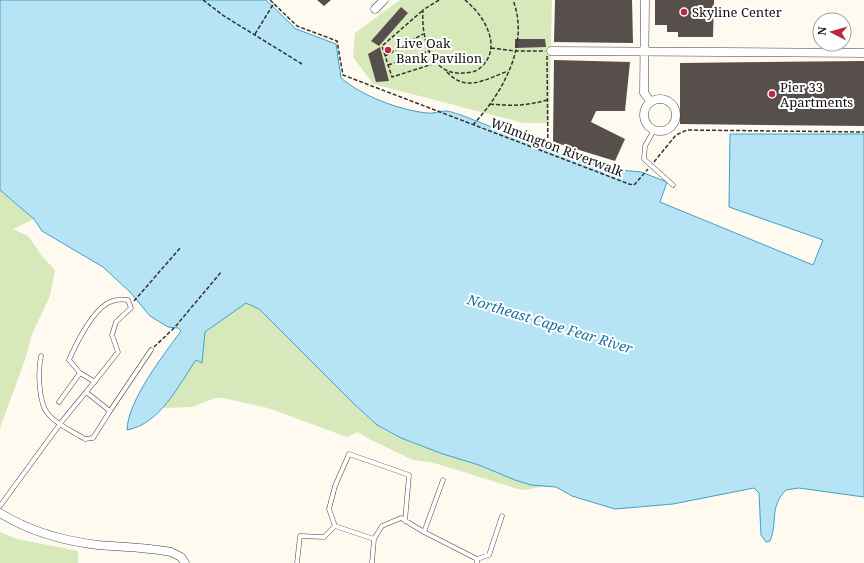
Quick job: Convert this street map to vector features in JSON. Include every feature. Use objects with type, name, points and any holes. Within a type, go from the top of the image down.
[{"type":"street","points":[[374,9],[384,0]]},
{"type":"street","points":[[645,0],[644,93],[651,102]]},
{"type":"street","points":[[551,51],[864,53]]},
{"type":"street","points":[[662,99],[667,101],[674,109],[676,114],[675,119],[669,128],[659,131],[654,130],[647,125],[644,117],[645,108],[651,102],[662,99]]},
{"type":"street","points":[[0,513],[24,525],[58,537],[89,544],[171,552],[181,557],[185,563]]},
{"type":"lane","points":[[654,130],[649,137],[644,159],[673,185]]},
{"type":"lane","points":[[0,506],[61,424],[95,382],[118,352],[112,335],[116,322],[131,308],[128,300],[119,299],[108,302],[97,314],[76,343],[69,360],[80,373],[95,382]]},
{"type":"lane","points":[[41,356],[39,368],[43,404],[48,414],[85,439],[93,438],[151,350]]},
{"type":"lane","points":[[59,402],[80,373]]},
{"type":"lane","points":[[86,392],[110,411]]},
{"type":"lane","points":[[335,526],[329,509],[335,486],[349,454],[409,475],[405,521]]},
{"type":"lane","points":[[424,532],[443,480]]},
{"type":"lane","points":[[372,563],[374,539],[382,526],[401,518],[477,561],[488,555],[502,516]]},
{"type":"lane","points":[[335,526],[374,539]]},
{"type":"lane","points":[[297,563],[300,536],[324,537],[335,526]]},
{"type":"path","points":[[203,0],[224,16],[302,64]]},
{"type":"path","name":"Wilmington Riverwalk","points":[[270,0],[297,26],[337,42],[343,75],[629,184],[634,185],[676,135],[687,130],[864,132]]},
{"type":"path","points":[[436,63],[392,77],[382,46],[423,10],[439,0]]},
{"type":"path","points":[[446,72],[470,72],[480,69],[488,59],[491,48],[491,37],[485,24],[474,7],[465,0]]},
{"type":"path","points":[[473,125],[490,104],[508,71],[516,51],[519,29],[513,0]]},
{"type":"path","points":[[255,35],[274,3]]},
{"type":"path","points":[[423,10],[423,34],[429,52],[436,63],[453,79],[462,84],[476,83],[508,71]]},
{"type":"path","points":[[385,56],[423,34]]},
{"type":"path","points":[[491,48],[516,51],[547,51],[546,100],[548,152]]},
{"type":"path","points":[[388,65],[429,52]]},
{"type":"path","points":[[490,104],[512,106],[530,105],[546,100]]},
{"type":"path","points":[[130,306],[181,247]]},
{"type":"path","points":[[151,350],[175,328],[222,271]]},
{"type":"green space","points":[[400,0],[552,0],[549,123],[523,123],[373,84],[353,57],[355,33]]},
{"type":"green space","points":[[0,190],[34,219],[13,229],[28,236],[42,256],[55,270],[50,296],[32,334],[25,360],[0,428]]},
{"type":"green space","points":[[246,303],[258,309],[330,379],[364,415],[388,432],[410,442],[468,461],[519,481],[545,486],[526,490],[518,489],[431,462],[413,460],[369,439],[358,432],[347,437],[268,408],[223,398],[215,398],[192,407],[162,408],[196,360],[202,363],[205,332]]},
{"type":"green space","points":[[0,532],[17,539],[78,551],[78,563],[0,563]]},
{"type":"water","name":"Northeast Cape Fear River","points":[[0,0],[266,0],[296,29],[336,44],[341,78],[359,91],[381,101],[405,109],[429,113],[446,111],[452,112],[573,159],[620,170],[641,172],[667,182],[660,202],[813,265],[823,240],[729,207],[730,134],[864,134],[864,497],[799,488],[786,490],[777,502],[772,534],[770,541],[766,542],[761,535],[759,493],[754,488],[673,504],[615,509],[572,496],[556,487],[531,485],[515,480],[479,465],[443,454],[401,438],[377,425],[259,309],[246,303],[205,332],[202,363],[196,360],[175,392],[159,412],[139,426],[127,430],[133,405],[140,392],[156,365],[181,331],[178,328],[168,327],[150,316],[130,292],[103,267],[42,231],[34,219],[0,190]]},
{"type":"building","points":[[317,0],[331,0],[324,6]]},
{"type":"building","points":[[555,0],[632,0],[633,43],[554,42]]},
{"type":"building","name":"Skyline Center","points":[[655,0],[714,0],[713,37],[678,37],[678,32],[667,32],[667,25],[655,25]]},
{"type":"building","points":[[401,7],[408,13],[379,46],[371,41]]},
{"type":"building","points":[[515,39],[545,39],[546,47],[515,48]]},
{"type":"building","points":[[380,47],[389,81],[376,82],[368,54]]},
{"type":"building","points":[[554,60],[630,62],[625,111],[596,111],[591,122],[625,139],[615,161],[553,142]]},
{"type":"building","name":"Pier 33 Apartments","points":[[864,61],[864,126],[680,124],[680,63]]},
{"type":"place","name":"Skyline Center","points":[[684,12]]},
{"type":"place","name":"Live Oak Bank Pavilion","points":[[388,50]]},
{"type":"place","name":"Pier 33 Apartments","points":[[772,94]]}]
